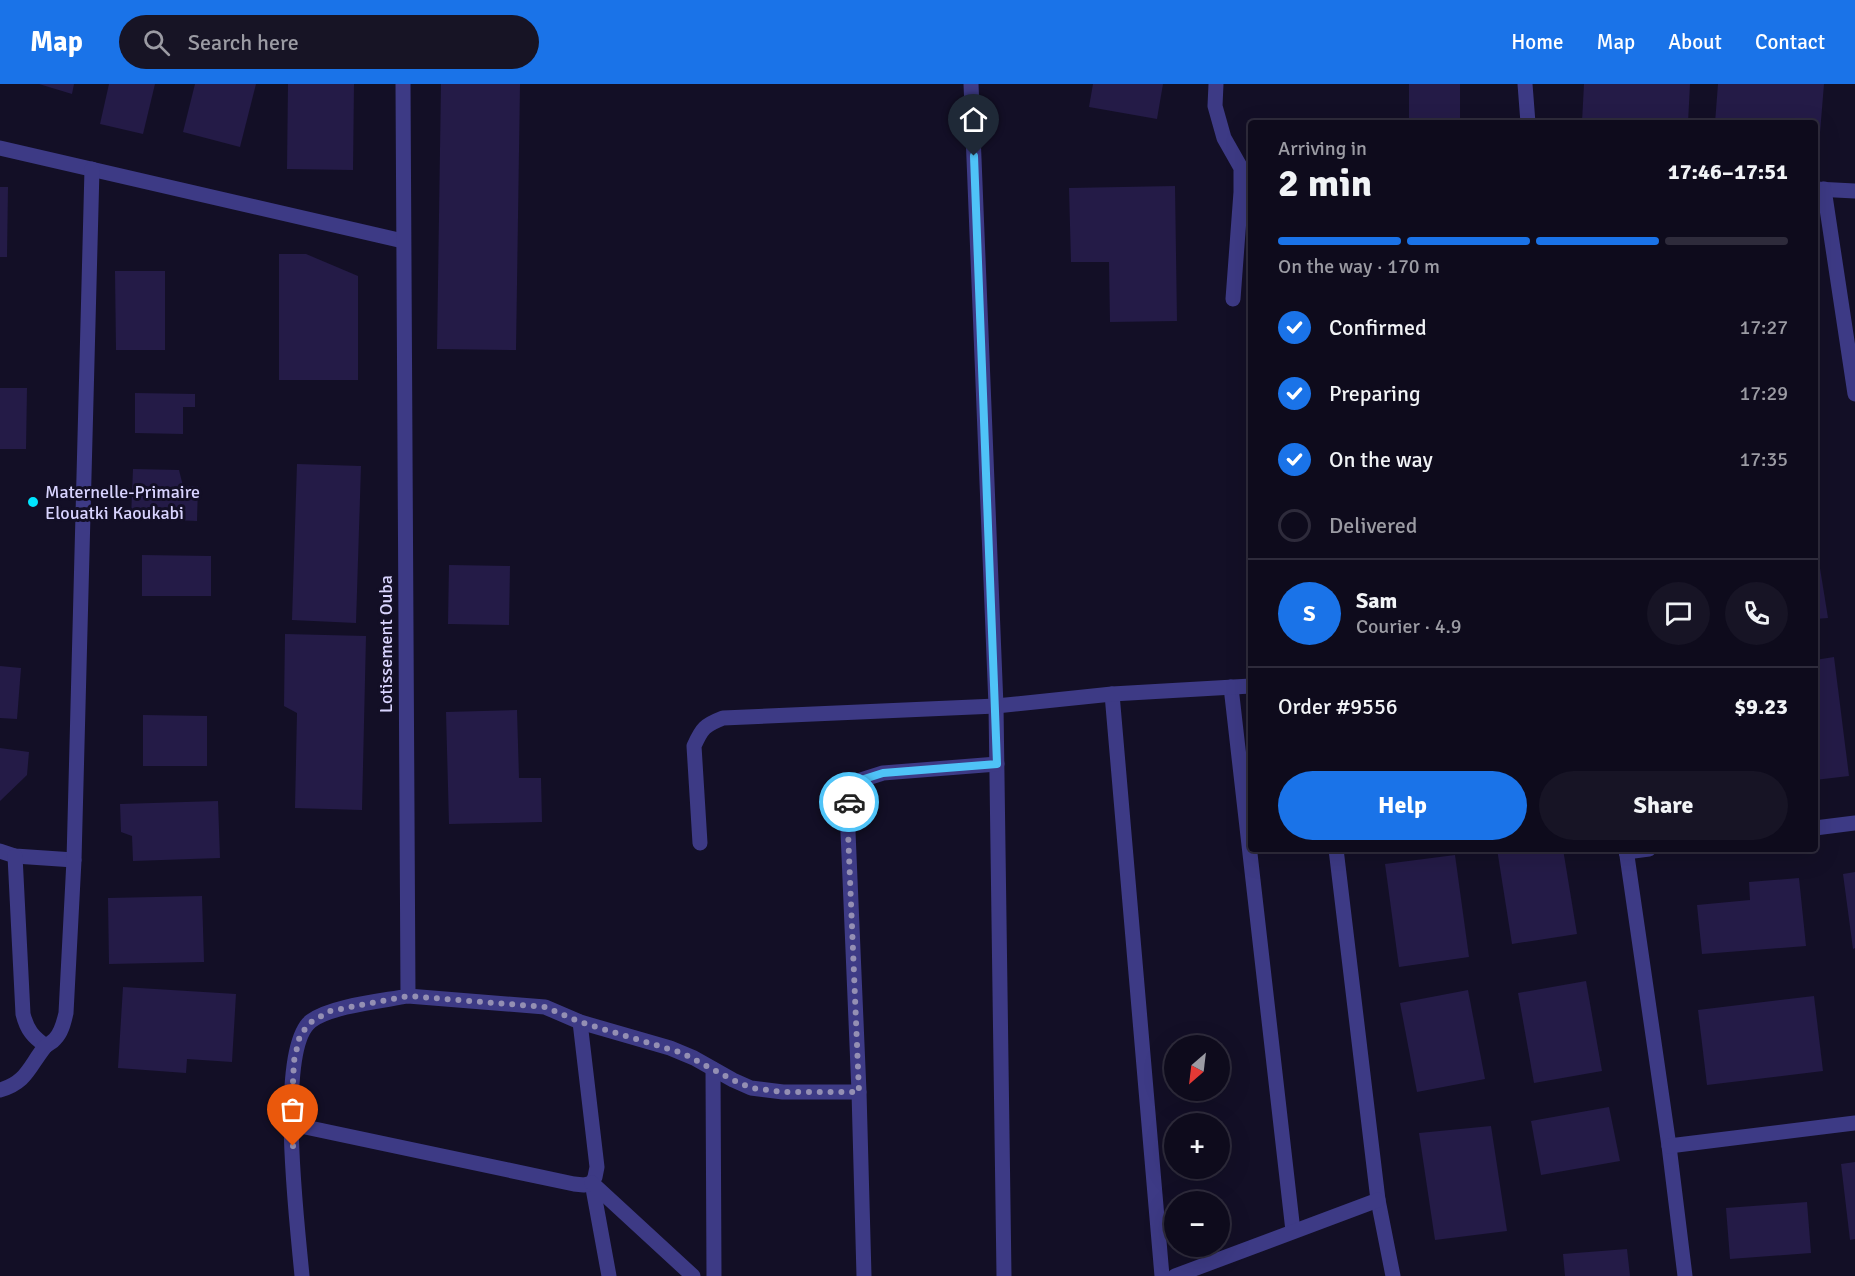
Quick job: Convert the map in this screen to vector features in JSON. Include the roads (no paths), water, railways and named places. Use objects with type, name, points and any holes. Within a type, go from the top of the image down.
[{"type":"street","name":"Lotissement Ouba","points":[[404,84],[408,996]]},
{"type":"street","points":[[971,84],[996,706],[1004,1276]]},
{"type":"street","points":[[1216,84],[1215,106],[1224,138],[1240,168],[1241,192],[1233,299]]},
{"type":"street","points":[[1525,84],[1528,120]]},
{"type":"street","points":[[0,148],[403,241]]},
{"type":"street","points":[[0,1090],[16,1085],[30,1070],[46,1046],[56,1039],[66,1012],[74,860],[92,169]]},
{"type":"street","points":[[1855,192],[1820,189],[1855,394]]},
{"type":"street","points":[[700,843],[694,746],[699,733],[707,724],[723,718],[996,706],[1112,694],[1248,686]]},
{"type":"street","points":[[1232,687],[1248,830]]},
{"type":"street","points":[[1112,694],[1162,1276]]},
{"type":"street","points":[[864,1276],[847,808],[861,780],[883,773],[997,764]]},
{"type":"street","points":[[1818,828],[1855,823]]},
{"type":"street","points":[[0,851],[15,856],[74,860]]},
{"type":"street","points":[[1251,852],[1293,1231]]},
{"type":"street","points":[[1336,852],[1378,1200],[1393,1276]]},
{"type":"street","points":[[1626,852],[1670,1146],[1685,1276]]},
{"type":"street","points":[[15,856],[23,1014],[26,1026],[33,1036],[46,1046]]},
{"type":"street","points":[[302,1276],[291,1124],[294,1061],[300,1035],[311,1022],[330,1011],[408,996],[545,1007],[580,1022],[670,1048],[751,1088],[783,1092],[859,1092]]},
{"type":"street","points":[[580,1022],[597,1167],[592,1183],[609,1276]]},
{"type":"street","points":[[713,1069],[714,1276]]},
{"type":"street","points":[[1670,1146],[1855,1123]]},
{"type":"street","points":[[291,1124],[574,1184],[592,1183]]},
{"type":"street","points":[[592,1183],[693,1276]]},
{"type":"street","points":[[1175,1276],[1378,1200]]},
{"type":"place","name":"Maternelle-Primaire Elouatki Kaoukabi","points":[[33,502]]}]
